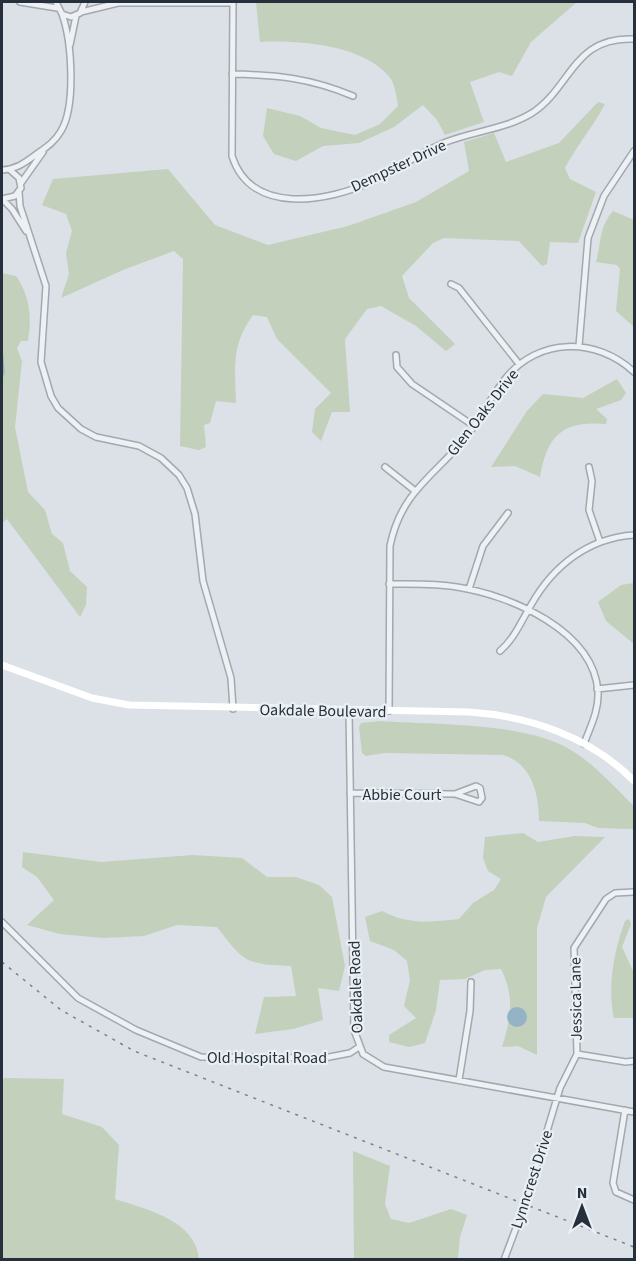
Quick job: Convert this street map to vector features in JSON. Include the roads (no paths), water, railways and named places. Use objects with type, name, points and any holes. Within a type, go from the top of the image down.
[{"type":"main road","name":"Oakdale Boulevard","points":[[2,665],[92,698],[152,708],[469,712],[506,716],[550,729],[584,744],[634,781]]},
{"type":"street","points":[[20,2],[79,14],[114,2],[233,2]]},
{"type":"street","points":[[56,2],[69,50],[70,104],[63,129],[44,150],[21,183],[19,192],[30,238],[46,286],[41,362],[46,385],[54,402],[69,419],[96,437],[151,451],[171,466],[187,488],[195,514],[203,581],[231,678],[233,709]]},
{"type":"street","points":[[69,50],[79,14],[85,2]]},
{"type":"street","name":"Dempster Drive","points":[[233,2],[231,148],[238,172],[249,186],[264,195],[306,198],[363,186],[446,142],[518,120],[546,102],[571,67],[587,52],[606,43],[634,39]]},
{"type":"street","points":[[232,74],[294,77],[353,96]]},
{"type":"street","points":[[3,170],[21,166],[44,150]]},
{"type":"street","points":[[579,346],[588,238],[604,196],[634,151]]},
{"type":"street","points":[[3,170],[17,174],[21,183]]},
{"type":"street","points":[[2,199],[11,199],[19,192]]},
{"type":"street","points":[[2,199],[12,209],[30,238]]},
{"type":"street","points":[[451,284],[459,288],[519,364]]},
{"type":"street","name":"Glen Oaks Drive","points":[[389,711],[389,584],[392,534],[401,510],[414,490],[474,426],[505,379],[519,364],[547,350],[579,346],[607,353],[634,372]]},
{"type":"street","points":[[396,355],[397,367],[412,384],[474,426]]},
{"type":"street","points":[[385,467],[414,490]]},
{"type":"street","points":[[589,467],[592,481],[589,510],[600,542]]},
{"type":"street","points":[[469,589],[483,546],[508,513]]},
{"type":"street","points":[[500,651],[510,643],[539,590],[560,566],[579,552],[600,542],[634,536]]},
{"type":"street","points":[[389,584],[434,584],[469,589],[502,599],[563,631],[579,645],[590,662],[597,689],[596,714],[584,744]]},
{"type":"street","points":[[597,689],[634,685]]},
{"type":"street","name":"Oakdale Road","points":[[349,711],[354,1030],[359,1047],[369,1059],[384,1067],[634,1112]]},
{"type":"street","name":"Abbie Court","points":[[350,793],[455,794],[474,801],[482,798],[480,788],[476,786],[455,794]]},
{"type":"street","name":"Jessica Lane","points":[[557,1098],[577,1054],[574,948],[606,899],[615,893],[634,892]]},
{"type":"street","name":"Old Hospital Road","points":[[2,922],[78,998],[142,1033],[201,1057],[324,1058],[350,1053],[359,1047]]},
{"type":"street","points":[[459,1080],[470,1011],[471,982]]},
{"type":"street","points":[[577,1054],[626,1062],[634,1061]]},
{"type":"street","name":"Lynncrest Drive","points":[[504,1258],[525,1204],[557,1098]]},
{"type":"street","points":[[625,1110],[613,1183],[620,1195],[634,1200]]},
{"type":"street","points":[[504,1258],[513,1260]]},
{"type":"water","points":[[517,1007],[524,1010],[527,1017],[524,1024],[517,1027],[510,1024],[507,1017],[510,1010]]},
{"type":"waterway","points":[[2,350],[4,372],[2,378]]},
{"type":"railway","points":[[2,962],[61,1010],[134,1051],[634,1247]]}]
